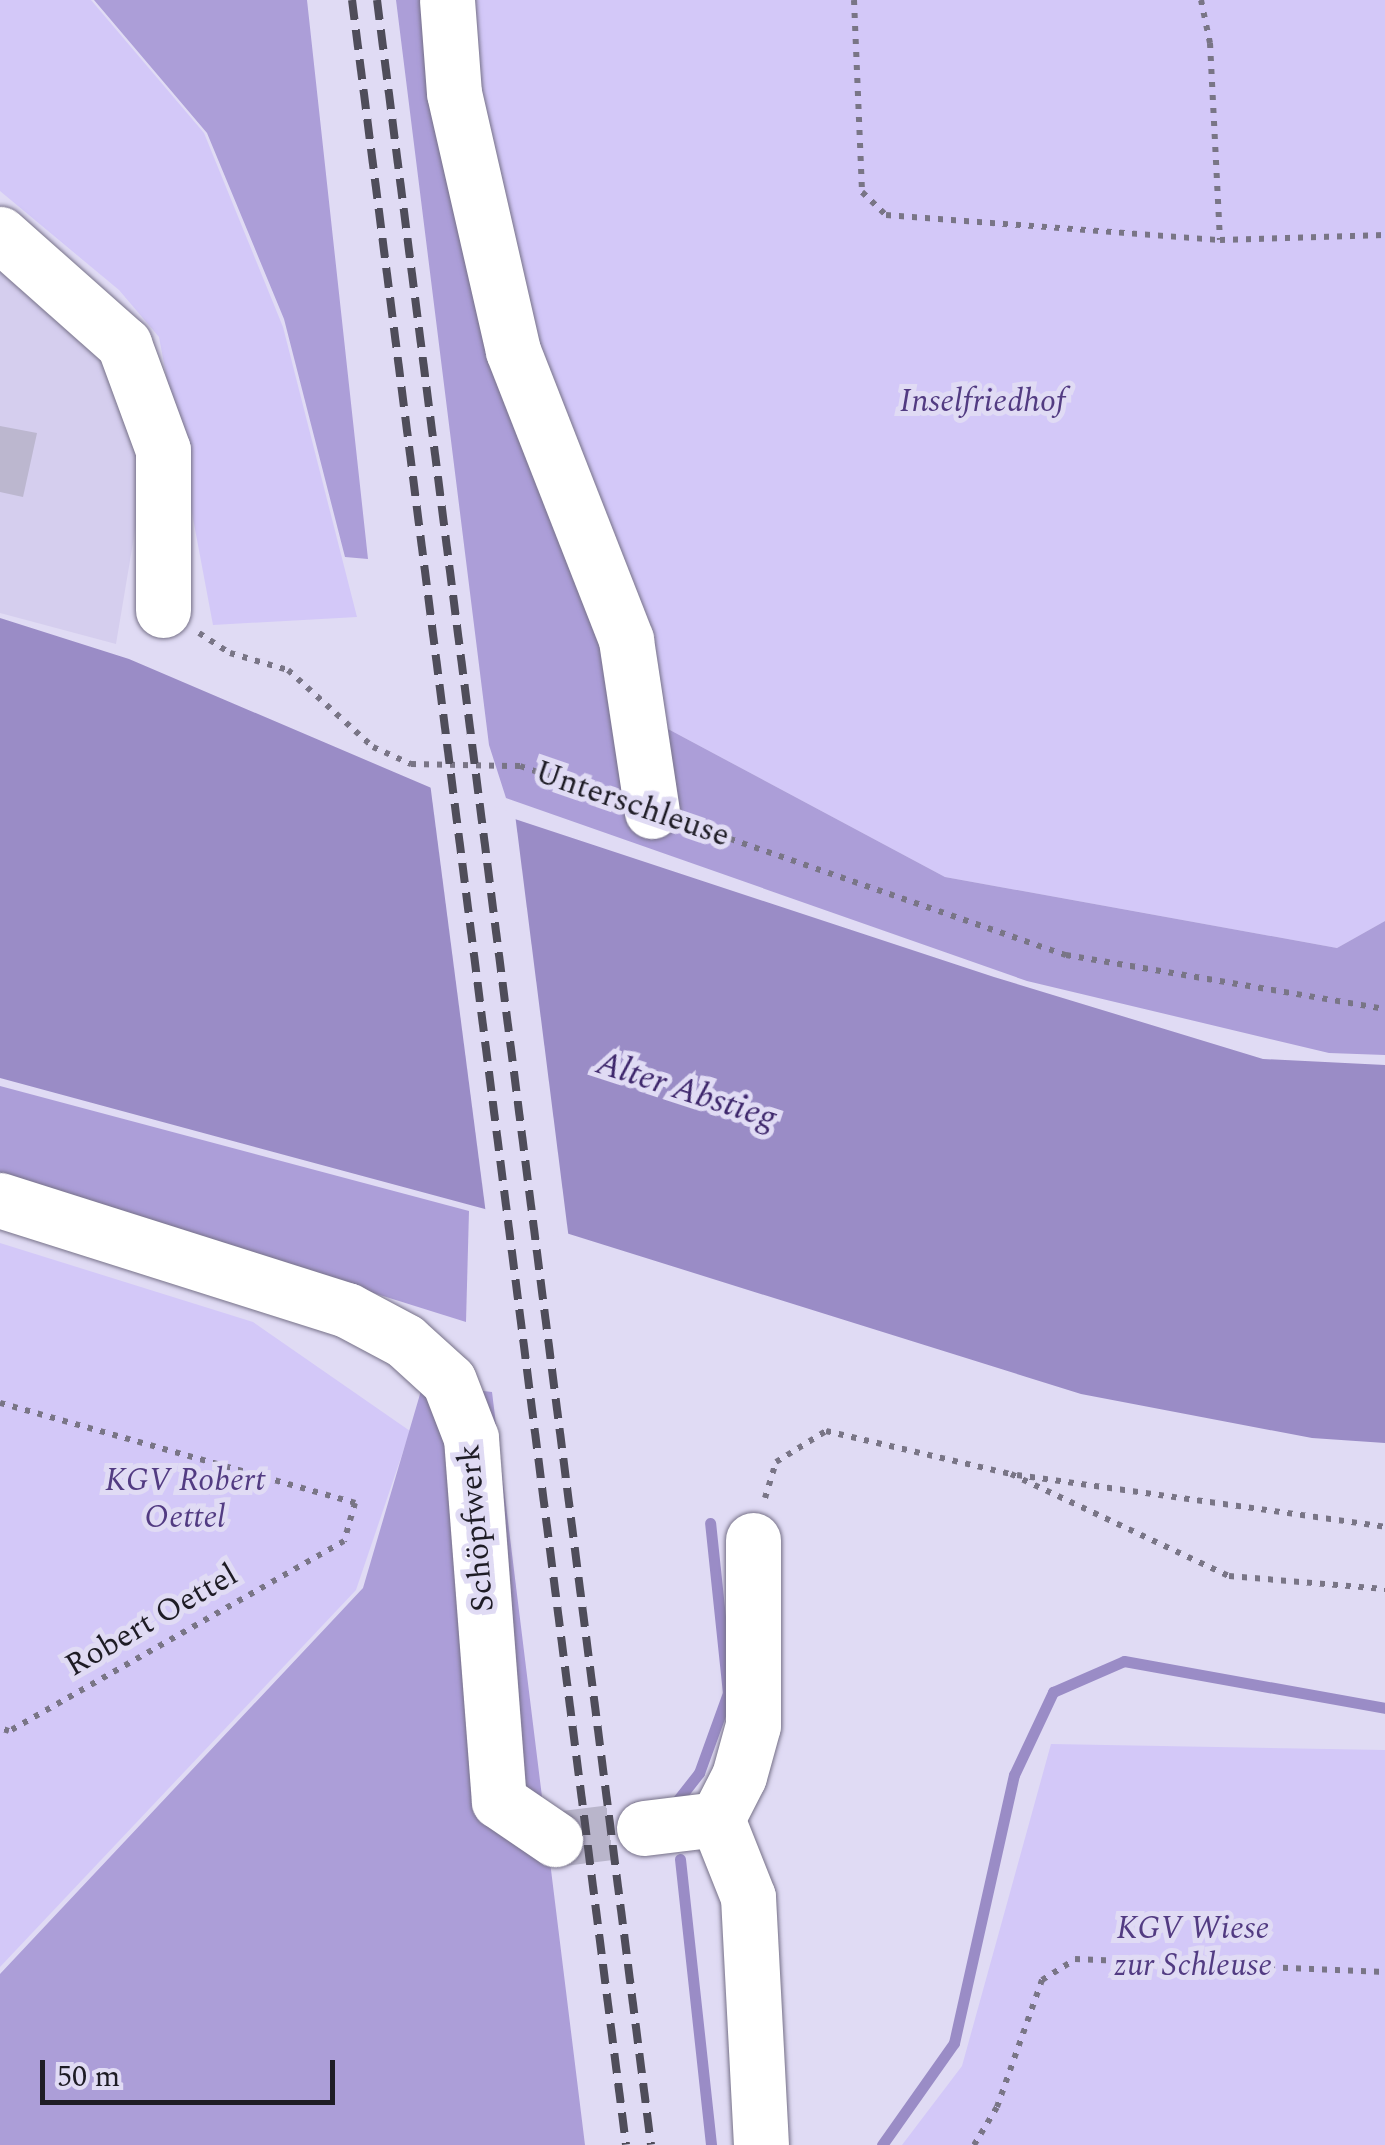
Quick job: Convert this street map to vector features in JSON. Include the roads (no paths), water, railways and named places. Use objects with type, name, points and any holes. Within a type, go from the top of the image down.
[{"type":"street","points":[[447,0],[454,93],[513,351],[626,640],[652,811]]},
{"type":"street","points":[[0,234],[124,344],[163,450],[163,610]]},
{"type":"street","name":"Schöpfwerk","points":[[0,1200],[347,1310],[405,1341],[449,1380],[472,1438],[499,1801],[555,1839]]},
{"type":"street","points":[[753,1540],[753,1726],[717,1819],[748,1897],[761,2145]]},
{"type":"street","points":[[644,1828],[717,1819]]},
{"type":"water","name":"Alter Abstieg","points":[[0,618],[129,659],[469,804],[994,977],[1263,1059],[1385,1065],[1385,1443],[1312,1438],[1081,1394],[518,1218],[0,1078]]},
{"type":"waterway","points":[[677,1801],[699,1773],[728,1693],[710,1523]]},
{"type":"waterway","points":[[882,2145],[954,2043],[1014,1775],[1053,1692],[1124,1661],[1385,1708]]},
{"type":"waterway","points":[[680,1859],[711,2145]]},
{"type":"tunnel","points":[[555,1839],[644,1828]]},
{"type":"railway","points":[[352,0],[626,2145]]},
{"type":"railway","points":[[377,0],[651,2145]]},
{"type":"park label","name":"Inselfriedhof","points":[[983,402]]},
{"type":"park label","name":"KGV Robert Oettel","points":[[185,1500]]},
{"type":"park label","name":"KGV Wiese zur Schleuse","points":[[1193,1948]]}]
